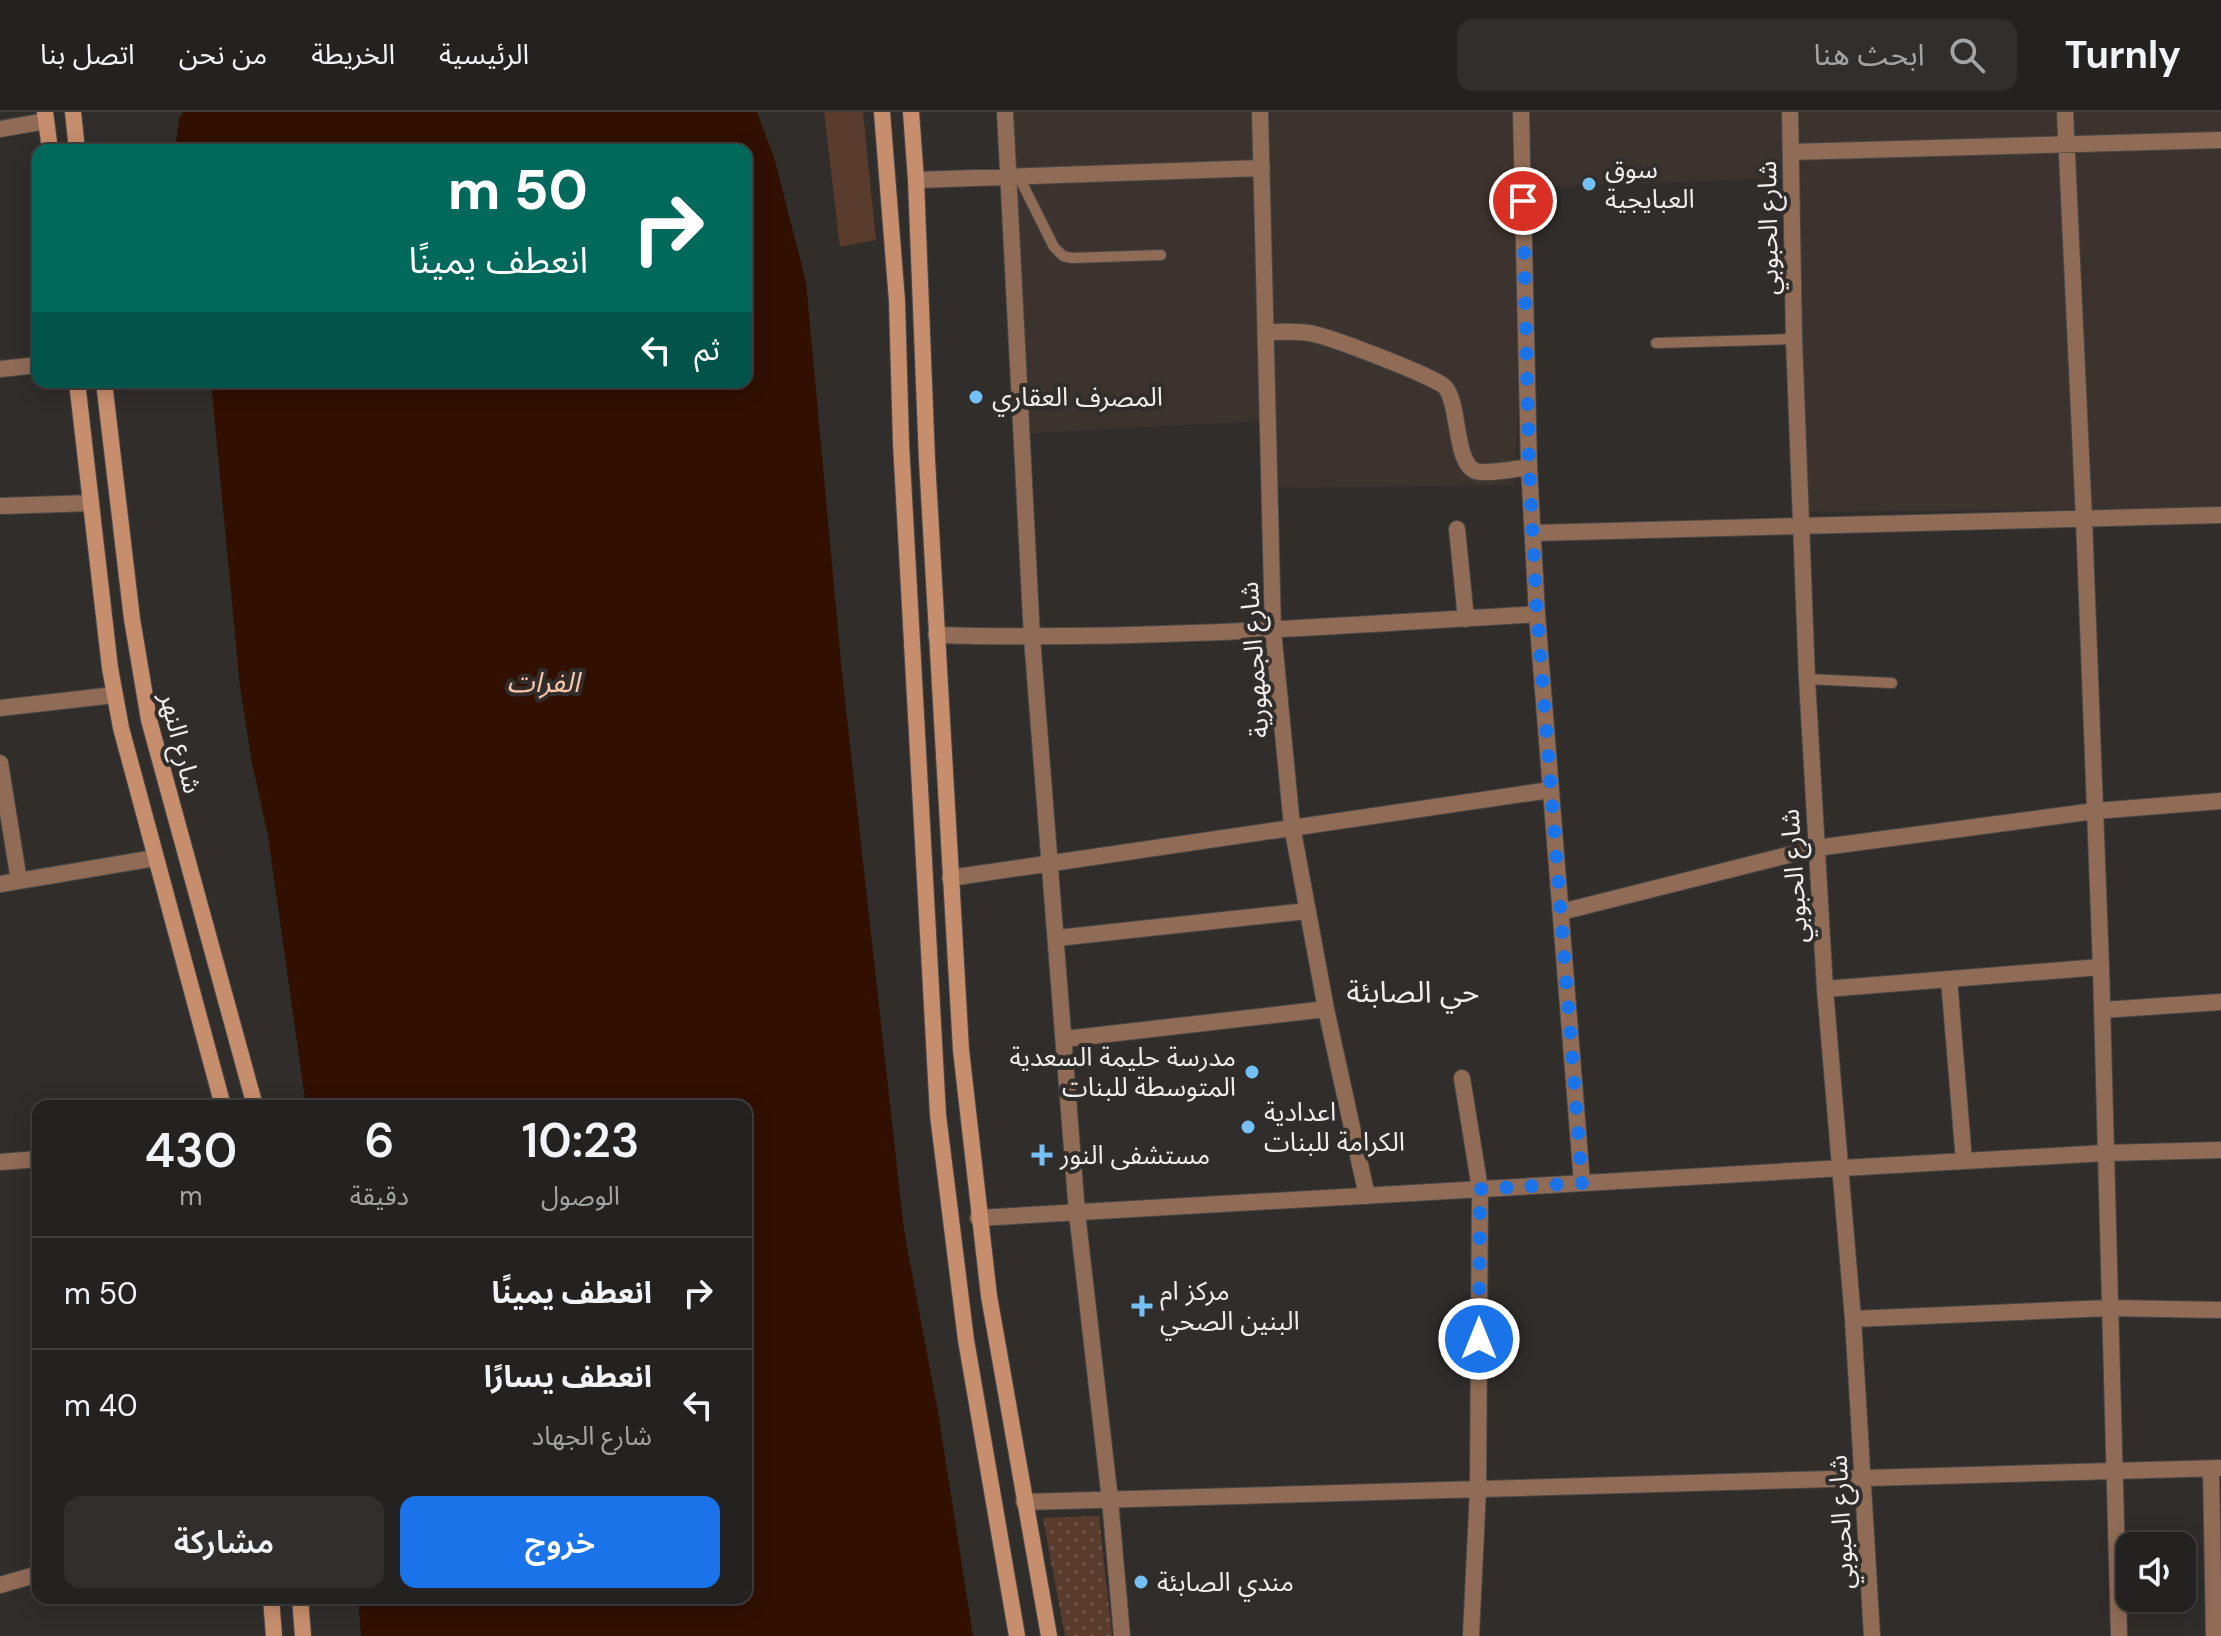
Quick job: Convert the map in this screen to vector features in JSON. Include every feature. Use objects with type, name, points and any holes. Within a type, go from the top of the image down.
[{"type":"main road","points":[[73,112],[76,144]]},
{"type":"main road","points":[[882,112],[896,286],[901,443],[938,1115],[975,1395],[1017,1636]]},
{"type":"main road","points":[[911,112],[959,1036],[978,1218],[999,1358],[1049,1636]]},
{"type":"main road","points":[[46,116],[49,144]]},
{"type":"main road","name":"شارع النهر","points":[[78,388],[114,695],[221,1100]]},
{"type":"main road","name":"شارع النهر","points":[[105,388],[139,670],[160,769],[253,1100]]},
{"type":"main road","points":[[102,593],[129,593]]},
{"type":"main road","points":[[918,749],[943,748]]},
{"type":"main road","points":[[271,1604],[274,1636]]},
{"type":"main road","points":[[300,1604],[303,1636]]},
{"type":"street","points":[[1005,112],[1013,175],[1032,638],[1077,1213],[1110,1500],[1122,1636]]},
{"type":"street","name":"شارع الجمهورية","points":[[1260,112],[1273,630],[1292,826],[1326,1009],[1367,1196]]},
{"type":"street","points":[[1521,112],[1529,467],[1537,614],[1582,1183]]},
{"type":"street","name":"شارع الحبوبي","points":[[1790,112],[1800,525],[1816,848],[1853,1319],[1872,1636]]},
{"type":"street","points":[[2065,112],[2101,967],[2119,1636]]},
{"type":"street","points":[[0,129],[46,116]]},
{"type":"street","points":[[1791,152],[2221,140]]},
{"type":"street","points":[[916,180],[1262,168]]},
{"type":"street","points":[[1266,332],[1308,333],[1333,338],[1435,378],[1452,396],[1463,457],[1468,467],[1477,472],[1529,467]]},
{"type":"street","points":[[0,369],[32,366]]},
{"type":"street","points":[[0,506],[91,503]]},
{"type":"street","points":[[1533,533],[2221,515]]},
{"type":"street","points":[[1457,529],[1466,619]]},
{"type":"street","points":[[936,635],[1032,638],[1273,630],[1537,614]]},
{"type":"street","points":[[0,708],[114,695]]},
{"type":"street","points":[[0,763],[19,881]]},
{"type":"street","points":[[950,878],[1550,790]]},
{"type":"street","points":[[1561,912],[1816,848],[2095,811],[2221,801]]},
{"type":"street","points":[[0,884],[155,858]]},
{"type":"street","points":[[1057,938],[1307,911]]},
{"type":"street","points":[[1825,989],[2101,967]]},
{"type":"street","points":[[1949,979],[1964,1161]]},
{"type":"street","points":[[2102,1010],[2221,1002]]},
{"type":"street","points":[[1065,1039],[1326,1009]]},
{"type":"street","points":[[1462,1078],[1480,1189],[1478,1489],[1471,1636]]},
{"type":"street","points":[[978,1218],[2105,1153],[2221,1150]]},
{"type":"street","points":[[0,1162],[32,1159]]},
{"type":"street","points":[[1853,1319],[2109,1308],[2221,1310]]},
{"type":"street","points":[[1024,1502],[2216,1468],[2214,1636]]},
{"type":"street","points":[[0,1585],[32,1576]]},
{"type":"lane","points":[[1013,175],[1054,247],[1063,256],[1086,259],[1161,255]]},
{"type":"lane","points":[[1656,343],[1794,339]]},
{"type":"lane","points":[[1807,679],[1892,683]]},
{"type":"shaded area","points":[[824,112],[863,112],[876,240],[840,247]]},
{"type":"shaded area","points":[[1003,112],[2221,112],[2221,508],[1797,512],[1796,178],[1532,187],[1514,485],[1265,488],[1262,421],[1012,434]]},
{"type":"shaded area","points":[[1099,1516],[1112,1636],[1065,1636],[1043,1518]]},
{"type":"water","name":"الفرات","points":[[183,112],[757,112],[774,157],[806,282],[842,673],[904,1230],[938,1412],[973,1636],[361,1636],[358,1604],[752,1604],[752,1100],[305,1100],[268,836],[240,687],[212,388],[752,388],[752,144],[176,144]]},
{"type":"place","name":"سوق العبايجية","points":[[1589,184]]},
{"type":"place","name":"المصرف العقاري","points":[[976,397]]},
{"type":"place","name":"مدرسة حليمة السعدية المتوسطة للبنات","points":[[1252,1072]]},
{"type":"place","name":"اعدادية الكرامة للبنات","points":[[1248,1127]]},
{"type":"place","name":"مستشفى النور","points":[[1042,1155]]},
{"type":"place","name":"مركز ام البنين الصحي","points":[[1142,1306]]},
{"type":"place","name":"مندي الصابئة","points":[[1141,1582]]},
{"type":"district","name":"حي الصابئة","points":[[1413,991]]},
{"type":"route","points":[[1479,1339],[1480,1189],[1582,1183],[1537,614],[1529,467],[1523,201]]}]
